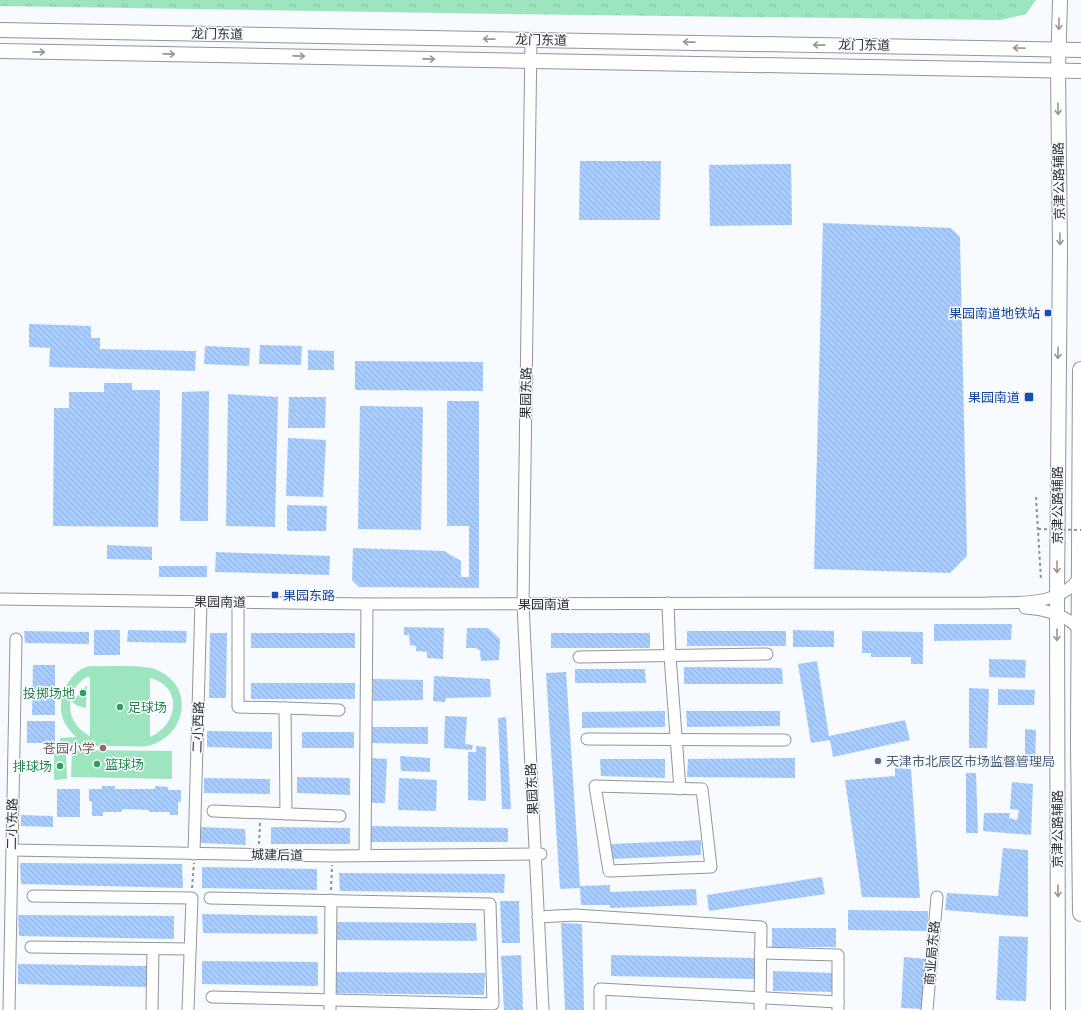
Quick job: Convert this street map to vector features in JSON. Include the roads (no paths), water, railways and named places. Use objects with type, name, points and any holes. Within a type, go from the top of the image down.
[{"type":"highway","points":[[1081,370],[1079,742],[1081,913]]},
{"type":"main road","name":"京津公路辅路","points":[[1058,1010],[1057,596],[1060,248],[1058,49],[1060,0]]},
{"type":"main road","name":"龙门东道","points":[[0,30],[1081,50]]},
{"type":"main road","name":"龙门东道","points":[[0,51],[1081,70]]},
{"type":"street","name":"果园东路","points":[[535,40],[526,606],[541,917],[543,1010]]},
{"type":"street","name":"果园南道","points":[[668,606],[1037,602],[1057,596],[1070,588],[1080,578]]},
{"type":"street","name":"果园南道","points":[[0,599],[238,605],[1025,608],[1038,609],[1057,615],[1069,621],[1080,631]]},
{"type":"street","name":"果园南道","points":[[0,605],[201,604]]},
{"type":"street","name":"二小西路","points":[[194,854],[201,604]]},
{"type":"street","points":[[238,605],[238,707],[339,710]]},
{"type":"street","points":[[365,855],[367,606]]},
{"type":"street","points":[[668,606],[670,656],[680,789]]},
{"type":"street","name":"二小东路","points":[[9,1010],[16,638]]},
{"type":"street","points":[[579,657],[767,654]]},
{"type":"street","points":[[285,708],[286,814]]},
{"type":"street","points":[[588,740],[785,740]]},
{"type":"street","points":[[595,786],[680,789],[702,789],[710,868],[609,871],[595,786]]},
{"type":"street","points":[[212,811],[340,816]]},
{"type":"street","name":"城建后道","points":[[12,850],[332,856],[538,854]]},
{"type":"street","points":[[33,896],[192,898],[188,1010]]},
{"type":"street","name":"商业局东路","points":[[927,1010],[937,897]]},
{"type":"street","points":[[210,898],[490,904],[493,1004],[330,1006],[212,997]]},
{"type":"street","points":[[330,1006],[331,900]]},
{"type":"street","points":[[541,917],[575,915],[761,927],[760,1010]]},
{"type":"street","name":"果园东路","points":[[541,917],[549,1010]]},
{"type":"street","points":[[31,947],[190,949]]},
{"type":"street","points":[[152,1010],[153,949]]},
{"type":"street","points":[[600,1010],[600,989],[760,997],[838,1006],[838,956],[760,953]]},
{"type":"place","name":"果园南道地铁站","points":[[1048,313]]},
{"type":"place","name":"果园南道","points":[[1029,397]]},
{"type":"place","name":"果园东路","points":[[275,595]]},
{"type":"place","name":"投掷场地","points":[[83,693]]},
{"type":"place","name":"足球场","points":[[120,707]]},
{"type":"place","name":"苍园小学","points":[[103,748]]},
{"type":"place","name":"天津市北辰区市场监督管理局","points":[[878,761]]},
{"type":"place","name":"篮球场","points":[[97,764]]},
{"type":"place","name":"排球场","points":[[60,766]]}]
